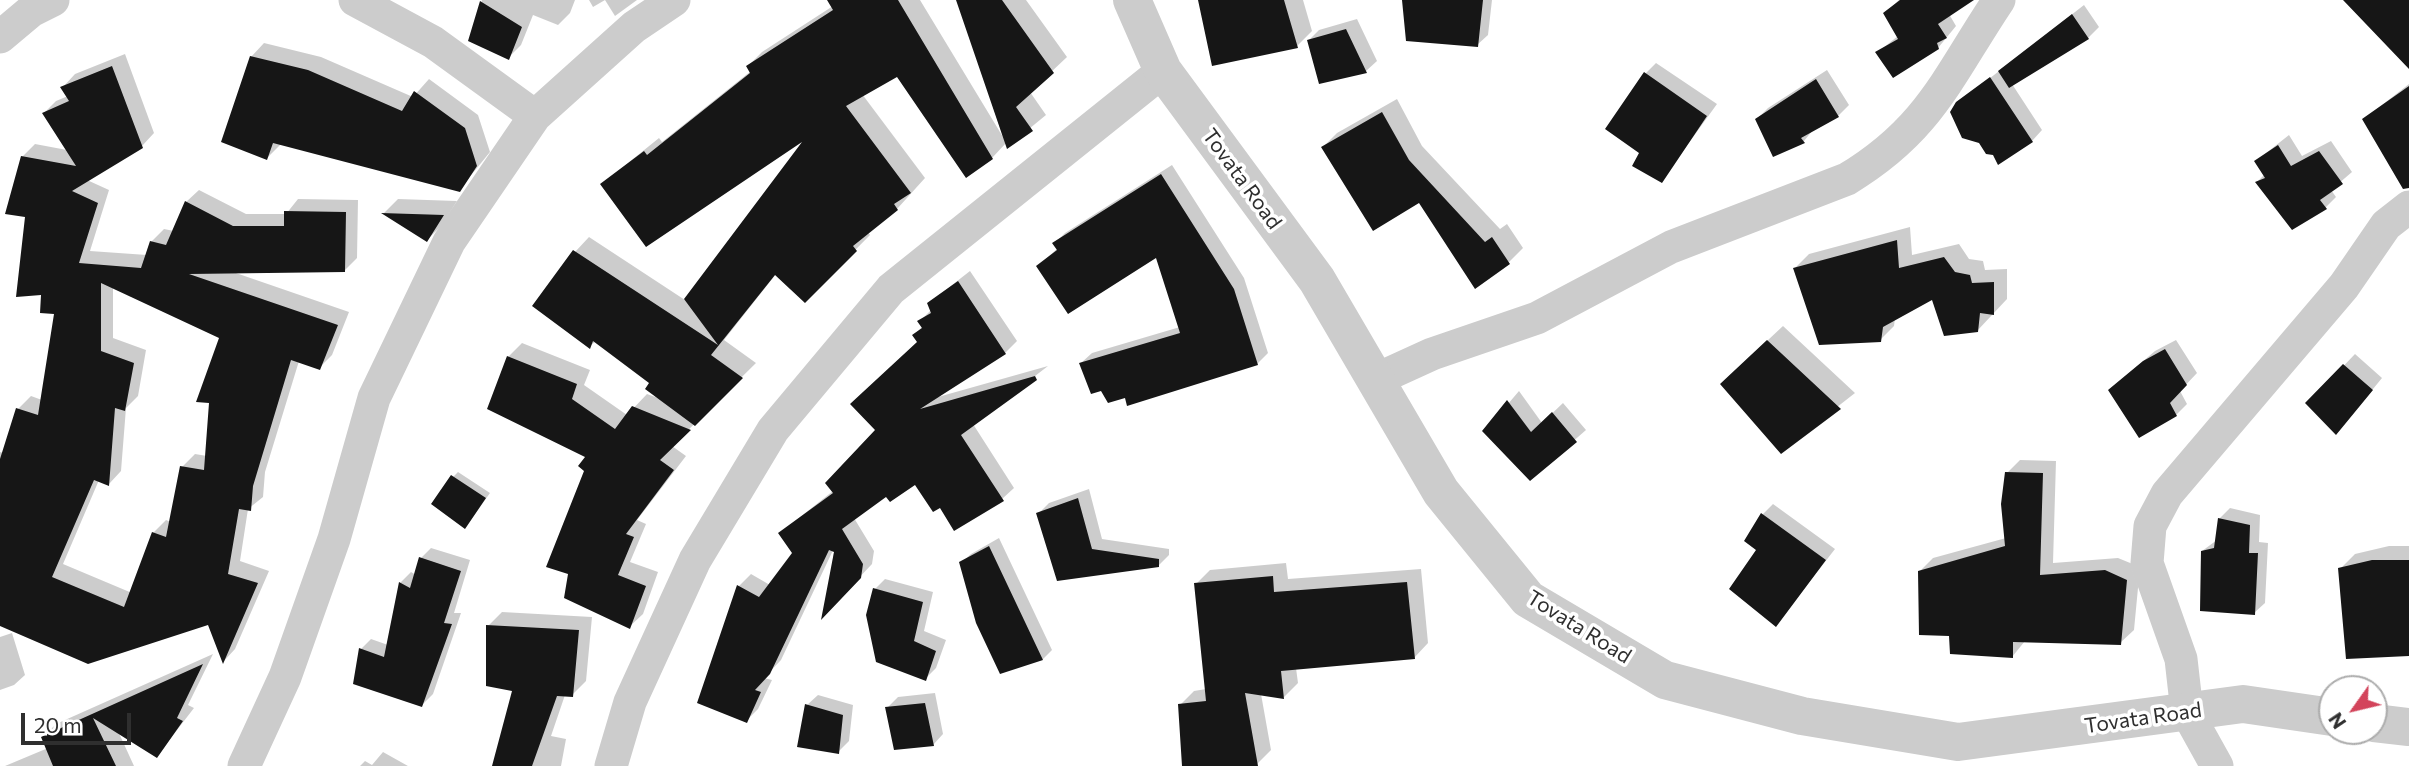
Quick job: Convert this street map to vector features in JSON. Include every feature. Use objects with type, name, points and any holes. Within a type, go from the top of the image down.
[{"type":"street","points":[[0,37],[31,12],[52,0]]},
{"type":"street","points":[[355,0],[433,41],[536,116]]},
{"type":"street","points":[[244,766],[294,652],[334,539],[374,398],[449,242],[536,116],[634,27],[674,0]]},
{"type":"street","name":"Tovata Road","points":[[1132,0],[1163,71],[1317,280],[1441,492],[1528,599],[1665,680],[1802,716],[1958,742],[2243,704],[2318,715]]},
{"type":"street","points":[[1376,380],[1432,354],[1537,318],[1671,247],[1847,179],[1874,163],[1898,144],[1934,104],[1999,0]]},
{"type":"street","points":[[611,766],[630,702],[695,560],[773,430],[891,289],[1163,71]]},
{"type":"street","points":[[2217,766],[2187,712],[2181,659],[2147,563],[2150,526],[2157,509],[2344,286],[2386,225],[2409,207]]},
{"type":"street","points":[[2388,725],[2409,727]]},
{"type":"building","points":[[827,0],[898,0],[993,159],[966,178],[897,77],[846,106],[911,193],[894,204],[898,210],[853,246],[857,251],[805,303],[775,275],[711,355],[743,378],[695,426],[645,389],[649,383],[593,341],[590,349],[532,306],[573,250],[718,345],[684,299],[802,142],[646,247],[600,184],[644,151],[647,155],[750,73],[746,66],[833,10]]},
{"type":"building","points":[[956,0],[1002,0],[1054,73],[1016,107],[1033,131],[1007,149]]},
{"type":"building","points":[[1198,0],[1284,0],[1298,48],[1212,66]]},
{"type":"building","points":[[1402,0],[1483,0],[1478,47],[1406,41]]},
{"type":"building","points":[[1900,0],[1974,0],[1938,24],[1947,38],[1937,43],[1939,49],[1893,78],[1875,52],[1898,39],[1883,13]]},
{"type":"building","points":[[2343,0],[2409,0],[2409,69]]},
{"type":"building","points":[[480,1],[522,27],[509,60],[468,41]]},
{"type":"building","points":[[2072,14],[2089,39],[2009,88],[1998,71]]},
{"type":"building","points":[[1346,29],[1367,73],[1319,84],[1307,40]]},
{"type":"building","points":[[250,56],[308,70],[402,111],[414,91],[465,128],[477,166],[460,192],[273,143],[267,160],[221,142]]},
{"type":"building","points":[[112,66],[143,148],[72,191],[98,203],[79,263],[141,268],[150,241],[166,245],[185,201],[233,226],[284,226],[284,211],[346,212],[345,272],[189,274],[338,325],[320,370],[291,360],[253,486],[251,511],[239,509],[228,574],[258,583],[223,664],[208,625],[88,664],[0,626],[0,459],[16,408],[38,415],[54,314],[40,313],[41,295],[16,297],[25,217],[5,214],[21,156],[76,166],[42,113],[69,101],[60,87]],"holes":[[[101,283],[219,338],[196,402],[209,403],[204,470],[180,466],[166,537],[152,532],[124,607],[52,577],[94,480],[109,486],[115,408],[125,411],[134,363],[101,351]]]},
{"type":"building","points":[[1644,72],[1707,116],[1662,183],[1632,166],[1639,153],[1605,129]]},
{"type":"building","points":[[1990,77],[2033,142],[1998,165],[1993,155],[1986,154],[1979,143],[1962,138],[1950,112],[1956,102]]},
{"type":"building","points":[[1816,79],[1839,117],[1801,138],[1805,143],[1773,157],[1755,119]]},
{"type":"building","points":[[2409,86],[2409,188],[2403,189],[2362,119]]},
{"type":"building","points":[[1382,112],[1409,160],[1485,242],[1492,237],[1510,264],[1475,289],[1419,203],[1373,231],[1321,147]]},
{"type":"building","points":[[2278,145],[2291,166],[2319,151],[2343,184],[2320,200],[2327,209],[2292,230],[2255,182],[2265,178],[2254,161]]},
{"type":"building","points":[[1161,174],[1234,289],[1258,365],[1127,406],[1125,398],[1108,403],[1101,391],[1091,394],[1079,363],[1180,333],[1156,258],[1068,314],[1036,266],[1057,250],[1052,243]]},
{"type":"building","points":[[381,213],[444,215],[427,242]]},
{"type":"building","points":[[1897,240],[1899,268],[1944,257],[1955,272],[1970,275],[1972,283],[1994,282],[1994,315],[1980,313],[1978,332],[1944,336],[1932,300],[1883,327],[1881,342],[1819,345],[1793,268]]},
{"type":"building","points":[[958,281],[1006,354],[920,409],[1035,376],[1037,380],[961,435],[1004,501],[954,531],[940,508],[933,512],[915,485],[890,502],[886,497],[842,529],[863,564],[861,578],[821,620],[834,552],[829,550],[770,674],[755,690],[761,692],[747,723],[697,703],[737,585],[759,597],[792,553],[778,533],[833,493],[825,483],[875,430],[850,404],[917,342],[912,335],[922,328],[917,321],[931,313],[927,303]]},
{"type":"building","points":[[1767,340],[1841,409],[1781,454],[1720,384]]},
{"type":"building","points":[[2165,349],[2187,385],[2170,403],[2177,416],[2139,438],[2108,390],[2143,361]]},
{"type":"building","points":[[507,356],[577,384],[572,399],[615,429],[632,406],[691,430],[660,460],[674,470],[626,534],[634,537],[618,575],[646,586],[630,629],[564,598],[568,574],[546,567],[584,471],[578,466],[585,457],[487,409]]},
{"type":"building","points":[[2343,364],[2373,390],[2336,435],[2305,403]]},
{"type":"building","points":[[1507,400],[1531,432],[1552,412],[1577,442],[1530,481],[1482,431]]},
{"type":"building","points":[[2005,472],[2043,473],[2040,575],[2105,570],[2127,580],[2121,645],[2013,642],[2013,658],[1950,654],[1949,636],[1919,635],[1918,571],[2005,546],[2001,504]]},
{"type":"building","points":[[451,475],[486,498],[465,529],[431,504]]},
{"type":"building","points":[[1078,498],[1092,549],[1159,559],[1159,567],[1057,581],[1036,513]]},
{"type":"building","points":[[1761,513],[1826,560],[1776,627],[1729,589],[1756,550],[1744,541]]},
{"type":"building","points":[[2218,518],[2250,525],[2249,553],[2258,553],[2255,615],[2200,611],[2201,551],[2214,548]]},
{"type":"building","points":[[989,546],[1043,660],[1000,674],[976,623],[959,562]]},
{"type":"building","points":[[419,557],[461,571],[444,623],[452,624],[422,707],[353,684],[359,648],[384,657],[399,582],[410,588]]},
{"type":"building","points":[[2372,560],[2409,560],[2409,656],[2346,659],[2338,568]]},
{"type":"building","points":[[1273,576],[1274,592],[1407,582],[1415,659],[1281,671],[1284,699],[1245,693],[1258,766],[1182,766],[1178,704],[1206,701],[1194,583]]},
{"type":"building","points":[[873,588],[923,602],[914,641],[936,651],[926,681],[876,662],[866,615]]},
{"type":"building","points":[[486,625],[579,630],[573,697],[557,696],[532,766],[492,766],[512,691],[486,686]]},
{"type":"building","points":[[203,664],[177,718],[183,721],[157,758],[93,718],[116,766],[53,766],[41,737]]},
{"type":"building","points":[[925,703],[934,746],[894,750],[885,707]]},
{"type":"building","points":[[805,704],[843,715],[839,754],[797,747]]}]
